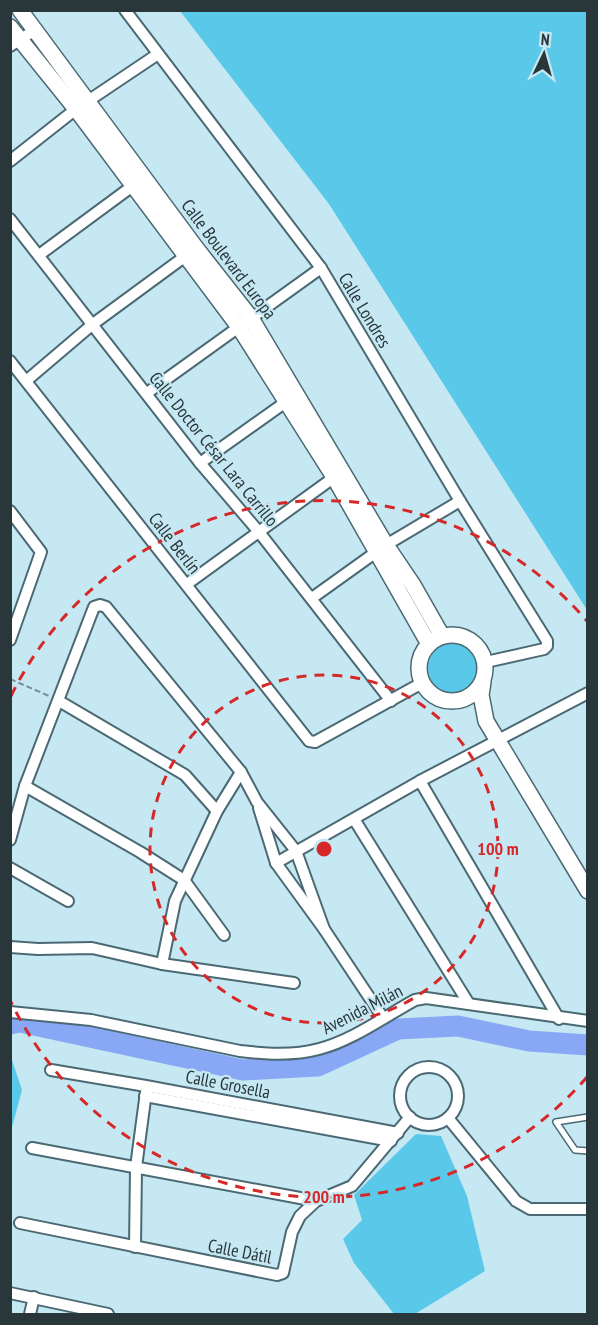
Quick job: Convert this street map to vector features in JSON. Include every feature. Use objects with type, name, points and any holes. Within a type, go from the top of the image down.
[{"type":"main road","name":"Calle Boulevard Europa","points":[[20,10],[82,105],[191,252],[238,327],[292,398]]},
{"type":"main road","name":"Calle Boulevard Europa","points":[[10,27],[16,43],[82,105]]},
{"type":"main road","name":"Calle Boulevard Europa","points":[[191,252],[251,318],[292,398],[380,548],[442,636]]},
{"type":"main road","name":"Calle Boulevard Europa","points":[[407,589],[429,644]]},
{"type":"main road","points":[[483,682],[471,696],[448,701],[438,698],[422,683],[419,673],[422,652],[429,644],[442,636],[453,634],[475,642],[482,651],[486,662],[483,682],[481,695],[486,721],[588,891]]},
{"type":"main road","points":[[459,700],[486,721]]},
{"type":"street","name":"Calle Londres","points":[[125,10],[321,268],[460,501],[547,641],[544,649],[486,662]]},
{"type":"street","points":[[16,43],[34,30]]},
{"type":"street","points":[[10,161],[82,105],[158,54]]},
{"type":"street","points":[[39,255],[138,182]]},
{"type":"street","name":"Calle Doctor César Lara Carrillo","points":[[10,219],[200,463],[312,598],[391,701]]},
{"type":"street","points":[[26,381],[93,324],[191,252]]},
{"type":"street","points":[[147,393],[321,268]]},
{"type":"street","name":"Calle Berlín","points":[[10,361],[309,741],[315,742],[391,701]]},
{"type":"street","points":[[200,463],[292,398]]},
{"type":"street","points":[[187,584],[338,474]]},
{"type":"street","points":[[312,598],[380,548],[460,501]]},
{"type":"street","points":[[10,511],[41,552],[10,640]]},
{"type":"street","points":[[10,840],[25,786],[94,607],[100,605],[106,607],[241,772],[257,802],[296,851],[324,929]]},
{"type":"street","points":[[391,701],[422,683]]},
{"type":"street","points":[[276,863],[420,781],[588,693]]},
{"type":"street","points":[[59,701],[184,775],[217,811]]},
{"type":"street","points":[[162,964],[175,902],[184,880],[217,811],[241,772]]},
{"type":"street","points":[[420,781],[559,1019]]},
{"type":"street","points":[[25,786],[184,880],[224,935]]},
{"type":"street","points":[[257,802],[276,863],[324,929],[383,1018]]},
{"type":"street","points":[[354,819],[469,1004]]},
{"type":"street","points":[[10,868],[69,902]]},
{"type":"street","points":[[10,947],[92,948],[162,964],[294,983]]},
{"type":"street","name":"Avenida Milán","points":[[10,1012],[91,1020],[240,1051],[265,1054],[319,1049],[343,1040],[415,1000],[426,998],[559,1019],[588,1021]]},
{"type":"street","points":[[429,1067],[448,1074],[458,1091],[458,1101],[455,1110],[448,1118],[433,1125],[417,1122],[410,1117],[400,1100],[404,1081],[411,1073],[420,1068],[429,1067]]},
{"type":"street","name":"Calle Grosella","points":[[51,1070],[146,1091],[394,1137]]},
{"type":"street","points":[[135,1247],[136,1167],[146,1091]]},
{"type":"street","name":"Calle Dátil","points":[[20,1223],[277,1275],[283,1273],[292,1232],[300,1216],[316,1201],[352,1186],[410,1117]]},
{"type":"street","points":[[448,1118],[516,1202],[530,1209],[588,1209]]},
{"type":"street","points":[[32,1148],[316,1201]]},
{"type":"street","points":[[10,1293],[106,1314]]},
{"type":"street","points":[[30,1314],[34,1297]]},
{"type":"lane","points":[[588,1117],[556,1122],[575,1150],[588,1151]]},
{"type":"path","points":[[10,679],[59,701]]},
{"type":"shaded area","points":[[180,11],[587,11],[587,610],[329,204]]},
{"type":"shaded area","points":[[449,642],[459,642],[473,649],[480,668],[473,687],[459,694],[449,694],[439,690],[432,683],[428,673],[428,663],[432,653],[439,646]]},
{"type":"shaded area","points":[[11,1057],[22,1090],[11,1131]]},
{"type":"shaded area","points":[[416,1134],[441,1136],[467,1196],[485,1271],[415,1314],[394,1314],[354,1263],[343,1239],[362,1220],[354,1195]]},
{"type":"waterway","points":[[10,1024],[20,1022],[243,1070],[318,1066],[398,1029],[458,1026],[529,1041],[588,1045]]}]
